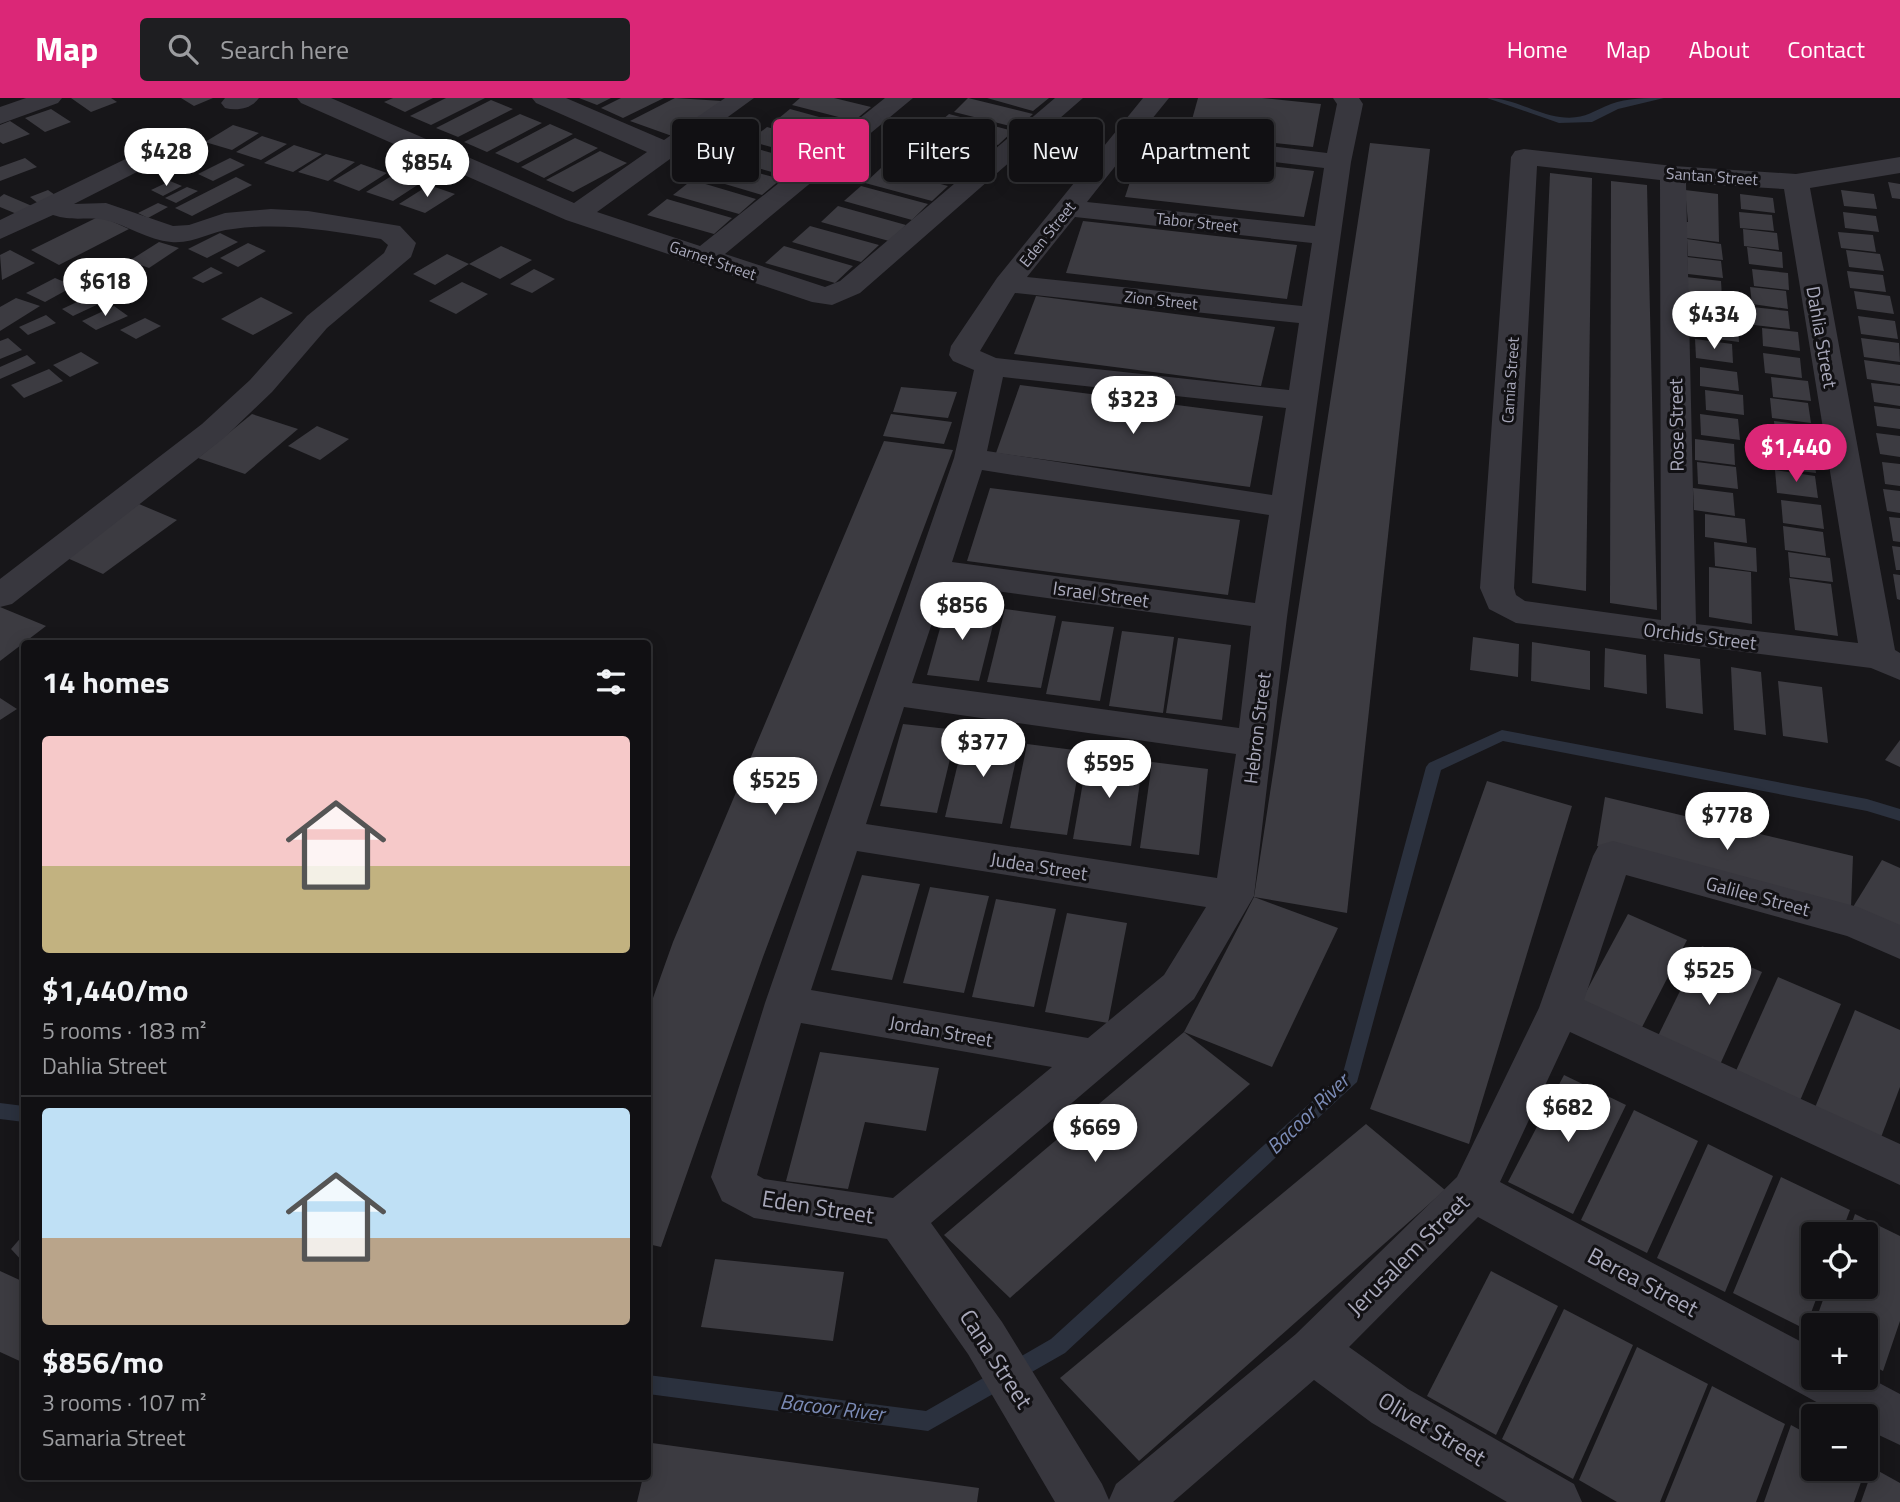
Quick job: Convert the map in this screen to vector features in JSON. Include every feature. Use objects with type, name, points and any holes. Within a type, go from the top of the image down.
[{"type":"street","points":[[0,116],[49,98]]},
{"type":"street","name":"Garnet Street","points":[[310,98],[576,214],[813,294],[832,296],[841,293],[1070,98]]},
{"type":"street","points":[[545,98],[666,151]]},
{"type":"street","points":[[576,214],[741,98]]},
{"type":"street","points":[[704,257],[900,98]]},
{"type":"street","name":"Eden Street","points":[[1139,119],[1156,98]]},
{"type":"street","name":"Hebron Street","points":[[901,1220],[1179,987],[1234,896],[1256,744],[1270,617],[1314,316],[1338,162],[1350,104],[1346,98]]},
{"type":"street","points":[[0,231],[179,141]]},
{"type":"street","name":"Eden Street","points":[[990,366],[964,355],[966,346],[1007,284],[1117,147]]},
{"type":"street","points":[[1274,154],[1338,162]]},
{"type":"street","name":"Santan Street","points":[[1524,157],[1673,174],[1796,182],[1900,165]]},
{"type":"street","name":"Camia Street","points":[[1501,601],[1497,588],[1524,157]]},
{"type":"street","name":"Rose Street","points":[[1673,174],[1679,634]]},
{"type":"street","name":"Dahlia Street","points":[[1796,182],[1889,662]]},
{"type":"street","points":[[0,596],[213,432],[261,386],[317,322],[397,257],[402,243],[390,232],[307,219],[271,217],[225,221],[194,233],[170,234],[114,213],[69,212],[51,206]]},
{"type":"street","name":"Tabor Street","points":[[1067,208],[1327,236]]},
{"type":"street","name":"Zion Street","points":[[1007,284],[1314,316]]},
{"type":"street","points":[[786,1003],[845,835],[890,692],[970,458],[990,366],[1303,401]]},
{"type":"street","points":[[970,458],[1287,508]]},
{"type":"street","name":"Israel Street","points":[[933,571],[1270,617]]},
{"type":"street","name":"Orchids Street","points":[[1501,601],[1516,611],[1889,662]]},
{"type":"street","points":[[890,692],[1256,744]]},
{"type":"street","name":"Judea Street","points":[[845,835],[1234,896]]},
{"type":"street","name":"Galilee Street","points":[[1613,856],[1858,923],[1900,943]]},
{"type":"street","name":"Jerusalem Street","points":[[1134,1502],[1313,1350],[1473,1191],[1560,1008],[1613,856]]},
{"type":"street","name":"Eden Street","points":[[786,1003],[736,1167],[734,1177],[738,1187],[754,1198],[901,1220]]},
{"type":"street","name":"Jordan Street","points":[[786,1003],[1096,1057]]},
{"type":"street","points":[[1560,1008],[1900,1165]]},
{"type":"street","name":"Berea Street","points":[[1473,1191],[1801,1368]]},
{"type":"street","name":"Cana Street","points":[[901,1220],[985,1338],[1084,1502]]},
{"type":"street","name":"Olivet Street","points":[[1313,1350],[1390,1406],[1556,1502]]},
{"type":"street","points":[[1843,1390],[1900,1421]]},
{"type":"building","points":[[71,98],[111,98],[117,102],[91,112]]},
{"type":"building","points":[[181,98],[213,98],[194,106]]},
{"type":"building","points":[[393,98],[433,98],[405,112],[384,102]]},
{"type":"building","points":[[446,98],[485,98],[431,125],[410,116]]},
{"type":"building","points":[[579,98],[611,98],[597,105]]},
{"type":"building","points":[[621,98],[664,98],[623,118],[601,108]]},
{"type":"building","points":[[675,98],[722,101],[696,119],[672,119],[672,136],[630,121]]},
{"type":"building","points":[[800,98],[834,98],[871,107],[856,119],[846,119],[792,105]]},
{"type":"building","points":[[968,98],[1033,114],[1028,119],[1009,119],[1009,126],[995,122],[995,119],[982,119],[954,112]]},
{"type":"building","points":[[987,98],[1049,98],[1033,111]]},
{"type":"building","points":[[1198,98],[1262,98],[1321,104],[1313,147],[1274,143],[1274,119],[1192,119]]},
{"type":"building","points":[[491,100],[513,109],[458,137],[436,128]]},
{"type":"building","points":[[51,109],[71,122],[45,132],[25,118]]},
{"type":"building","points":[[790,109],[826,119],[778,119]]},
{"type":"building","points":[[520,114],[542,123],[487,152],[464,142]]},
{"type":"building","points":[[949,114],[968,119],[943,119]]},
{"type":"building","points":[[10,121],[30,134],[3,144],[0,142],[0,125]]},
{"type":"building","points":[[550,124],[573,134],[518,163],[495,153]]},
{"type":"building","points":[[233,125],[259,133],[232,150],[205,142]]},
{"type":"building","points":[[995,126],[1009,130],[1009,135],[998,145],[995,144]]},
{"type":"building","points":[[767,127],[773,129],[773,147],[759,144],[759,133]]},
{"type":"building","points":[[262,136],[287,144],[261,160],[236,152]]},
{"type":"building","points":[[575,138],[598,148],[544,178],[521,167]]},
{"type":"building","points":[[1370,143],[1430,149],[1347,913],[1254,897]]},
{"type":"building","points":[[294,145],[322,154],[293,172],[264,163]]},
{"type":"building","points":[[759,149],[773,153],[773,172],[759,168]]},
{"type":"building","points":[[600,151],[627,163],[573,192],[546,180]]},
{"type":"building","points":[[326,154],[355,162],[328,181],[298,172]]},
{"type":"building","points":[[25,158],[37,167],[0,181],[0,167]]},
{"type":"building","points":[[230,158],[245,165],[213,181],[198,174]]},
{"type":"building","points":[[361,164],[387,173],[359,191],[333,181]]},
{"type":"building","points":[[1274,166],[1314,171],[1304,217],[1125,197],[1130,182],[1274,182]]},
{"type":"building","points":[[881,168],[883,182],[933,182],[948,186],[932,201],[865,183]]},
{"type":"building","points":[[759,173],[773,177],[773,182],[777,182],[762,195],[718,182],[759,182]]},
{"type":"building","points":[[1550,173],[1592,178],[1586,591],[1532,583]]},
{"type":"building","points":[[393,175],[419,184],[393,201],[366,192]]},
{"type":"building","points":[[236,177],[252,185],[192,216],[175,208]]},
{"type":"building","points":[[170,181],[182,186],[163,196],[151,190]]},
{"type":"building","points":[[1611,181],[1647,185],[1657,610],[1610,603]]},
{"type":"building","points":[[689,182],[699,182],[756,199],[739,214],[673,195]]},
{"type":"building","points":[[1888,182],[1900,184],[1900,199],[1892,198]]},
{"type":"building","points":[[429,185],[455,194],[425,213],[399,204]]},
{"type":"building","points":[[861,186],[928,204],[912,220],[844,201]]},
{"type":"building","points":[[187,187],[198,191],[176,203],[165,198]]},
{"type":"building","points":[[48,190],[58,197],[39,204],[30,197]]},
{"type":"building","points":[[1685,190],[1718,194],[1719,242],[1685,238],[1684,222],[1688,222]]},
{"type":"building","points":[[1841,190],[1874,194],[1877,209],[1844,206]]},
{"type":"building","points":[[4,194],[39,209],[24,217],[0,207],[0,197]]},
{"type":"building","points":[[1740,194],[1773,198],[1775,213],[1741,209]]},
{"type":"building","points":[[667,199],[732,218],[714,234],[647,215]]},
{"type":"building","points":[[158,203],[168,207],[148,218],[138,213]]},
{"type":"building","points":[[838,206],[906,225],[889,241],[821,222]]},
{"type":"building","points":[[1739,212],[1772,215],[1774,231],[1740,228]]},
{"type":"building","points":[[1843,212],[1876,216],[1879,232],[1845,228]]},
{"type":"building","points":[[100,216],[129,229],[59,265],[31,250]]},
{"type":"building","points":[[1083,221],[1297,245],[1287,299],[1066,273]]},
{"type":"building","points":[[810,226],[879,245],[861,262],[792,242]]},
{"type":"building","points":[[1743,229],[1777,233],[1779,250],[1744,246]]},
{"type":"building","points":[[1838,232],[1873,235],[1876,252],[1841,248]]},
{"type":"building","points":[[220,233],[238,242],[207,258],[188,249]]},
{"type":"building","points":[[1687,239],[1721,244],[1723,260],[1688,256]]},
{"type":"building","points":[[159,242],[179,248],[149,268],[129,261]]},
{"type":"building","points":[[248,243],[266,251],[238,267],[220,258]]},
{"type":"building","points":[[501,246],[532,260],[500,279],[469,264]]},
{"type":"building","points":[[784,246],[853,266],[835,283],[765,263]]},
{"type":"building","points":[[1747,247],[1782,252],[1783,268],[1749,264]]},
{"type":"building","points":[[10,250],[35,263],[2,280],[0,255]]},
{"type":"building","points":[[1846,250],[1880,254],[1884,271],[1849,267]]},
{"type":"building","points":[[447,254],[469,264],[435,285],[413,274]]},
{"type":"building","points":[[1687,257],[1721,261],[1723,278],[1688,274]]},
{"type":"building","points":[[211,267],[223,273],[203,283],[192,278]]},
{"type":"building","points":[[534,269],[555,279],[532,293],[510,284]]},
{"type":"building","points":[[1752,269],[1788,273],[1789,290],[1754,286]]},
{"type":"building","points":[[1847,271],[1883,275],[1886,292],[1850,288]]},
{"type":"building","points":[[1686,277],[1721,281],[1722,298],[1687,294]]},
{"type":"building","points":[[55,278],[74,286],[45,302],[26,293]]},
{"type":"building","points":[[462,282],[488,294],[456,314],[429,301]]},
{"type":"building","points":[[1750,287],[1786,291],[1788,309],[1752,304]]},
{"type":"building","points":[[1854,291],[1890,296],[1894,314],[1857,309]]},
{"type":"building","points":[[92,295],[103,302],[73,316],[62,309]]},
{"type":"building","points":[[1036,296],[1275,327],[1261,386],[1014,354]]},
{"type":"building","points":[[1687,296],[1722,301],[1723,319],[1687,314]]},
{"type":"building","points":[[261,297],[293,313],[253,335],[221,319]]},
{"type":"building","points":[[16,298],[40,306],[0,331],[0,307]]},
{"type":"building","points":[[114,306],[128,316],[96,330],[82,321]]},
{"type":"building","points":[[1752,307],[1788,311],[1790,329],[1754,325]]},
{"type":"building","points":[[46,315],[56,323],[28,335],[19,327]]},
{"type":"building","points":[[1858,316],[1895,321],[1898,339],[1861,334]]},
{"type":"building","points":[[145,318],[161,326],[136,339],[120,330]]},
{"type":"building","points":[[1701,319],[1738,323],[1739,342],[1702,337]]},
{"type":"building","points":[[1762,328],[1798,332],[1800,351],[1763,346]]},
{"type":"building","points":[[8,338],[22,350],[0,359],[0,341]]},
{"type":"building","points":[[1861,338],[1899,343],[1900,362],[1864,357]]},
{"type":"building","points":[[1695,339],[1732,344],[1733,363],[1696,358]]},
{"type":"building","points":[[81,352],[99,363],[70,377],[53,365]]},
{"type":"building","points":[[1763,353],[1800,358],[1802,378],[1765,373]]},
{"type":"building","points":[[27,355],[36,363],[0,379],[0,367]]},
{"type":"building","points":[[1864,360],[1900,365],[1900,384],[1867,379]]},
{"type":"building","points":[[1700,367],[1737,372],[1739,391],[1700,386]]},
{"type":"building","points":[[49,369],[63,381],[24,398],[11,385]]},
{"type":"building","points":[[1771,377],[1808,381],[1811,401],[1773,397]]},
{"type":"building","points":[[1871,383],[1900,386],[1900,406],[1874,402]]},
{"type":"building","points":[[1020,385],[1263,416],[1250,487],[996,453]]},
{"type":"building","points":[[901,387],[957,392],[948,418],[893,412]]},
{"type":"building","points":[[1705,390],[1743,395],[1744,415],[1706,410]]},
{"type":"building","points":[[1770,398],[1808,403],[1811,423],[1772,418]]},
{"type":"building","points":[[1874,406],[1900,409],[1900,429],[1877,426]]},
{"type":"building","points":[[252,414],[298,429],[245,474],[198,458]]},
{"type":"building","points":[[891,414],[952,422],[944,444],[883,436]]},
{"type":"building","points":[[1700,414],[1738,419],[1740,440],[1701,435]]},
{"type":"building","points":[[1774,421],[1812,426],[1815,447],[1776,442]]},
{"type":"building","points":[[317,426],[349,439],[320,460],[288,446]]},
{"type":"building","points":[[1876,433],[1900,436],[1900,457],[1880,454]]},
{"type":"building","points":[[1695,439],[1734,444],[1735,465],[1695,460]]},
{"type":"building","points":[[884,441],[953,450],[763,957],[661,1247],[651,1245],[651,1004],[673,942]]},
{"type":"building","points":[[1774,446],[1813,451],[1816,473],[1776,468]]},
{"type":"building","points":[[1697,462],[1736,467],[1738,489],[1698,484]]},
{"type":"building","points":[[1882,462],[1900,464],[1900,486],[1885,484]]},
{"type":"building","points":[[1775,470],[1815,476],[1818,498],[1777,493]]},
{"type":"building","points":[[990,488],[1240,520],[1228,595],[967,561]]},
{"type":"building","points":[[1693,488],[1733,493],[1735,516],[1694,510]]},
{"type":"building","points":[[1883,489],[1900,491],[1900,513],[1887,511]]},
{"type":"building","points":[[1781,500],[1821,505],[1824,529],[1783,523]]},
{"type":"building","points":[[139,504],[177,520],[103,574],[65,557]]},
{"type":"building","points":[[1705,514],[1745,519],[1747,543],[1705,537]]},
{"type":"building","points":[[1889,517],[1900,518],[1900,542],[1893,541]]},
{"type":"building","points":[[1783,526],[1823,532],[1826,556],[1785,550]]},
{"type":"building","points":[[1714,542],[1756,548],[1757,572],[1715,566]]},
{"type":"building","points":[[1892,546],[1900,547],[1900,570],[1896,570]]},
{"type":"building","points":[[1788,552],[1830,558],[1833,582],[1790,577]]},
{"type":"building","points":[[1709,567],[1751,572],[1752,624],[1709,617]]},
{"type":"building","points":[[1893,574],[1900,575],[1900,600],[1897,599]]},
{"type":"building","points":[[1789,578],[1831,584],[1838,636],[1795,630]]},
{"type":"building","points":[[947,603],[997,609],[979,681],[927,675]]},
{"type":"building","points":[[0,607],[46,626],[28,640],[21,640],[21,645],[0,661]]},
{"type":"building","points":[[1005,609],[1056,616],[1041,688],[987,682]]},
{"type":"building","points":[[1062,621],[1114,627],[1100,701],[1046,694]]},
{"type":"building","points":[[1122,631],[1174,637],[1163,713],[1109,706]]},
{"type":"building","points":[[1473,637],[1519,644],[1518,677],[1470,670]]},
{"type":"building","points":[[1178,638],[1231,645],[1222,720],[1166,713]]},
{"type":"building","points":[[1532,642],[1590,651],[1590,690],[1531,681]]},
{"type":"building","points":[[1605,648],[1646,655],[1647,694],[1604,687]]},
{"type":"building","points":[[1664,654],[1700,659],[1703,714],[1666,708]]},
{"type":"building","points":[[1731,667],[1761,672],[1766,735],[1734,730]]},
{"type":"building","points":[[1778,681],[1822,687],[1828,743],[1783,736]]},
{"type":"building","points":[[0,698],[17,709],[0,720]]},
{"type":"building","points":[[903,724],[957,730],[937,813],[880,806]]},
{"type":"building","points":[[965,734],[1020,741],[1002,824],[945,817]]},
{"type":"building","points":[[1900,740],[1900,767],[1885,760]]},
{"type":"building","points":[[1027,744],[1082,751],[1067,835],[1010,828]]},
{"type":"building","points":[[1088,754],[1143,760],[1131,846],[1073,839]]},
{"type":"building","points":[[1152,762],[1208,769],[1199,855],[1140,848]]},
{"type":"building","points":[[1487,781],[1572,806],[1469,1144],[1370,1109]]},
{"type":"building","points":[[1605,797],[1853,856],[1851,907],[1597,846]]},
{"type":"building","points":[[1882,860],[1900,868],[1900,929],[1853,907]]},
{"type":"building","points":[[862,875],[920,884],[892,980],[831,970]]},
{"type":"building","points":[[930,887],[989,896],[964,993],[903,983]]},
{"type":"building","points":[[1254,897],[1338,928],[1272,1067],[1184,1032]]},
{"type":"building","points":[[996,899],[1056,909],[1034,1007],[972,997]]},
{"type":"building","points":[[1067,913],[1127,923],[1108,1023],[1045,1012]]},
{"type":"building","points":[[1628,914],[1687,940],[1639,1033],[1579,1005]]},
{"type":"building","points":[[1702,946],[1762,972],[1718,1069],[1656,1040]]},
{"type":"building","points":[[1778,977],[1841,1004],[1799,1103],[1735,1073]]},
{"type":"building","points":[[1855,1010],[1900,1030],[1900,1087],[1880,1140],[1814,1110]]},
{"type":"building","points":[[1184,1032],[1250,1084],[1010,1298],[944,1235]]},
{"type":"building","points":[[820,1052],[939,1068],[926,1131],[865,1122],[848,1189],[786,1181]]},
{"type":"building","points":[[1564,1075],[1626,1105],[1573,1214],[1508,1182]]},
{"type":"building","points":[[1634,1110],[1698,1141],[1647,1253],[1581,1220]]},
{"type":"building","points":[[1366,1124],[1445,1190],[1139,1461],[1060,1378]]},
{"type":"building","points":[[1708,1144],[1773,1176],[1725,1292],[1657,1258]]},
{"type":"building","points":[[1781,1177],[1850,1210],[1846,1222],[1801,1222],[1801,1299],[1816,1299],[1811,1313],[1801,1313],[1801,1327],[1733,1293]]},
{"type":"building","points":[[1855,1214],[1871,1222],[1852,1222]]},
{"type":"building","points":[[1878,1225],[1900,1236],[1900,1321],[1883,1371],[1878,1368],[1878,1313],[1818,1313],[1823,1299],[1878,1299]]},
{"type":"building","points":[[21,1237],[21,1260],[11,1249]]},
{"type":"building","points":[[715,1259],[844,1272],[833,1341],[701,1327]]},
{"type":"building","points":[[0,1271],[21,1281],[21,1362],[0,1352]]},
{"type":"building","points":[[1491,1271],[1558,1306],[1496,1435],[1427,1396]]},
{"type":"building","points":[[1564,1309],[1633,1345],[1573,1479],[1502,1439]]},
{"type":"building","points":[[1637,1347],[1708,1384],[1660,1502],[1617,1502],[1579,1480]]},
{"type":"building","points":[[1712,1386],[1785,1424],[1756,1502],[1665,1502]]},
{"type":"building","points":[[1791,1425],[1801,1430],[1801,1481],[1861,1481],[1854,1502],[1764,1502]]},
{"type":"building","points":[[652,1443],[979,1488],[977,1502],[637,1502],[642,1480],[651,1480]]},
{"type":"building","points":[[1878,1471],[1900,1483],[1900,1502],[1861,1502],[1868,1481],[1878,1481]]},
{"type":"waterway","points":[[1492,98],[1559,120],[1592,119],[1615,106],[1659,98]]},
{"type":"waterway","name":"Bacoor River","points":[[651,1385],[928,1421],[1058,1346],[1351,1077],[1434,767],[1502,735],[1867,805],[1900,815]]},
{"type":"waterway","name":"Bacoor River","points":[[0,1111],[21,1114]]}]
